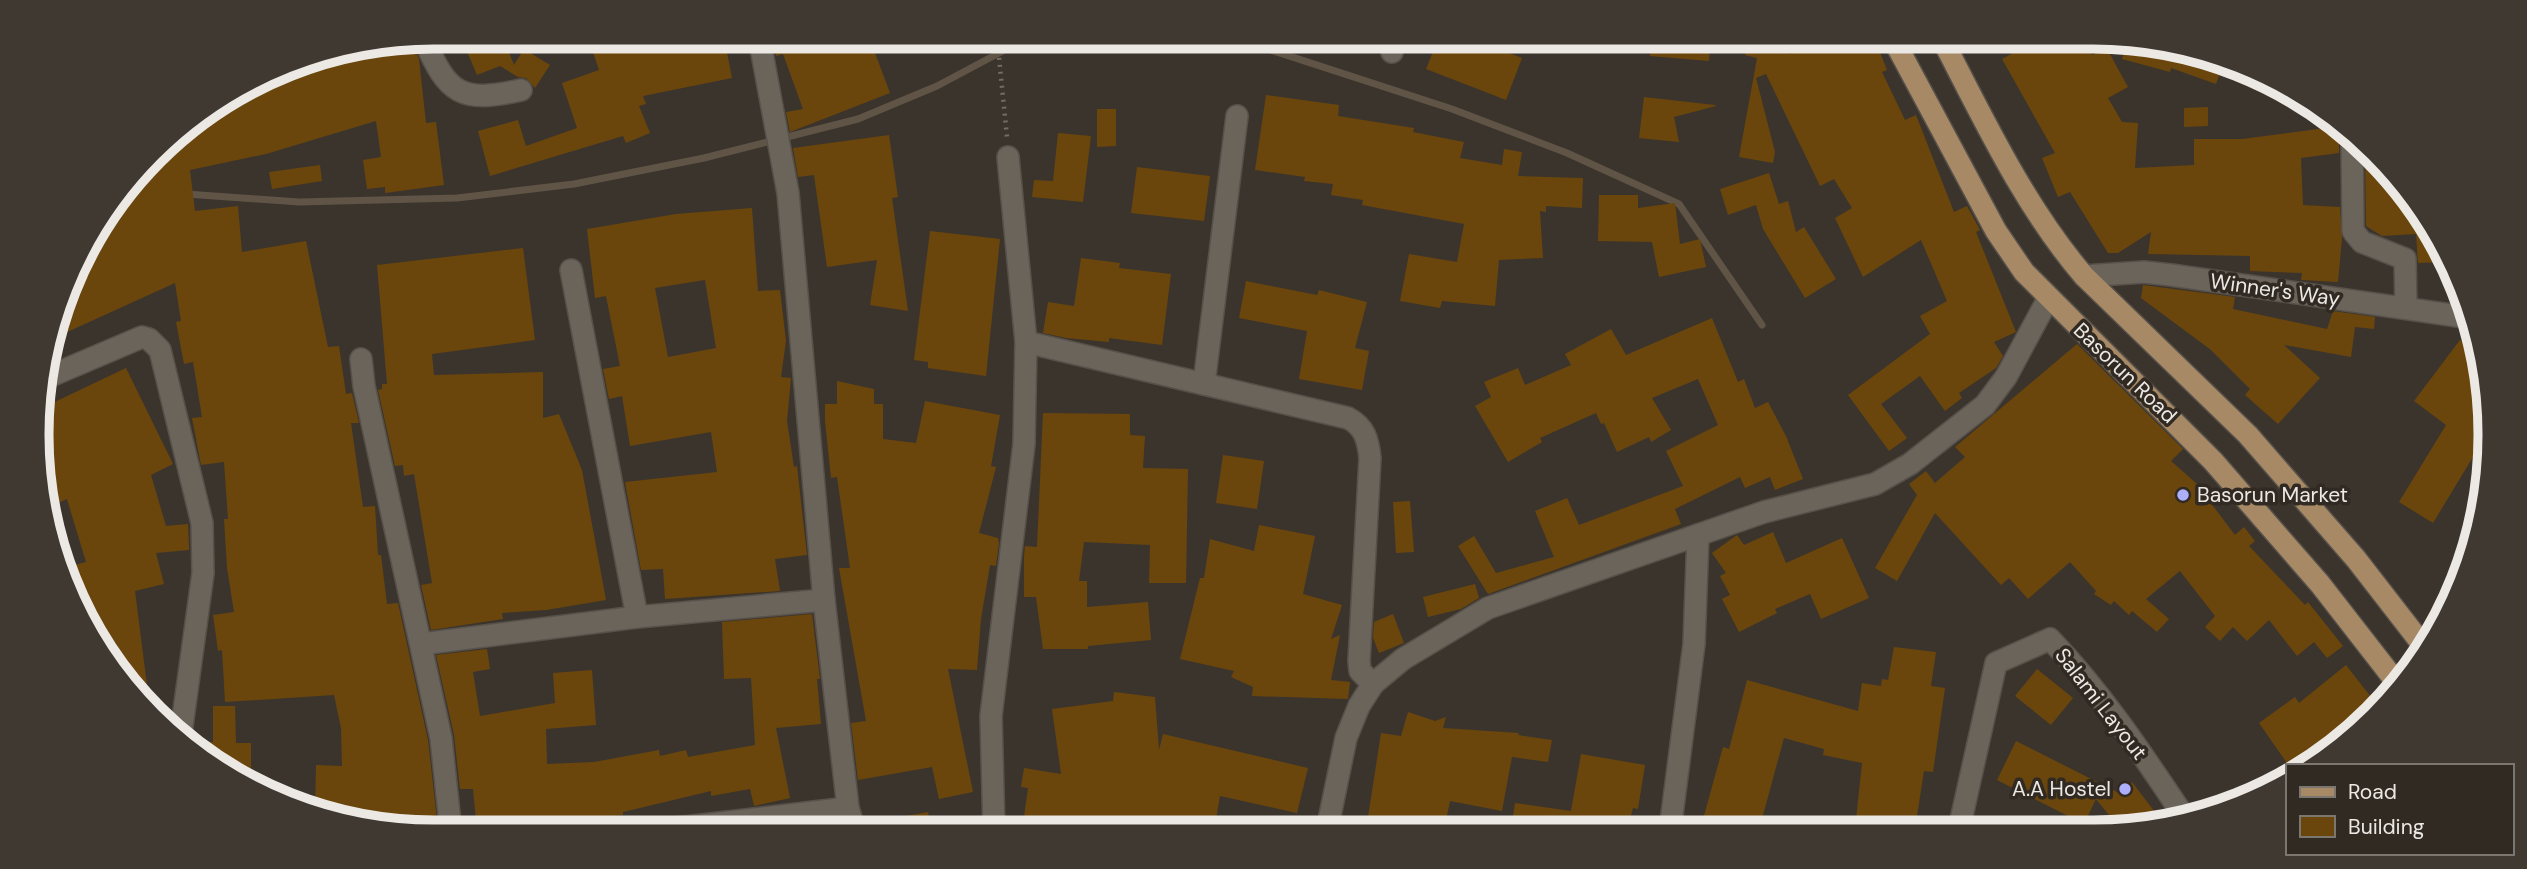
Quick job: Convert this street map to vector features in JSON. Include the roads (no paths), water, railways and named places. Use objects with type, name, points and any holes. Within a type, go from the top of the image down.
[{"type":"main road","name":"Basorun Road","points":[[1898,49],[1996,231],[2024,272],[2048,299],[2213,461],[2320,584],[2392,676]]},
{"type":"main road","name":"Basorun Road","points":[[1948,49],[2035,210],[2061,249],[2084,275],[2248,435],[2356,559],[2419,640]]},
{"type":"street","points":[[428,49],[435,65],[450,85],[470,97],[491,97],[521,90]]},
{"type":"street","points":[[761,49],[788,193],[824,600],[848,807],[852,820]]},
{"type":"street","points":[[1204,384],[1237,116]]},
{"type":"street","points":[[2352,150],[2353,231],[2362,242],[2404,259],[2406,309]]},
{"type":"street","points":[[994,820],[991,716],[1024,444],[1026,342],[1009,157]]},
{"type":"street","points":[[571,270],[637,617]]},
{"type":"street","name":"Winner's Way","points":[[2084,275],[2144,272],[2460,316]]},
{"type":"street","points":[[1329,820],[1346,738],[1359,706],[1373,684],[1403,659],[1488,608],[1764,512],[1875,484],[1910,464],[1985,405],[2006,377],[2048,299]]},
{"type":"street","points":[[53,375],[142,337],[160,350],[202,523],[203,573],[182,726]]},
{"type":"street","points":[[1026,342],[1348,418],[1363,431],[1370,458],[1359,661],[1360,671],[1373,684]]},
{"type":"street","points":[[362,359],[364,386],[441,738],[450,820]]},
{"type":"street","points":[[1671,820],[1694,644],[1698,535]]},
{"type":"street","points":[[421,644],[637,617],[824,600]]},
{"type":"street","name":"Salami Layout","points":[[1961,820],[1973,754],[1996,663],[2050,639],[2081,671],[2180,810]]},
{"type":"street","points":[[740,820],[848,807]]},
{"type":"waterway","points":[[186,194],[299,202],[457,198],[574,184],[704,158],[858,119],[937,86],[1006,49]]},
{"type":"waterway","points":[[1268,49],[1452,109],[1567,153],[1679,204],[1762,325]]},
{"type":"place","name":"Basorun Market","points":[[2183,495]]},
{"type":"place","name":"A.A Hostel","points":[[2125,789]]}]
